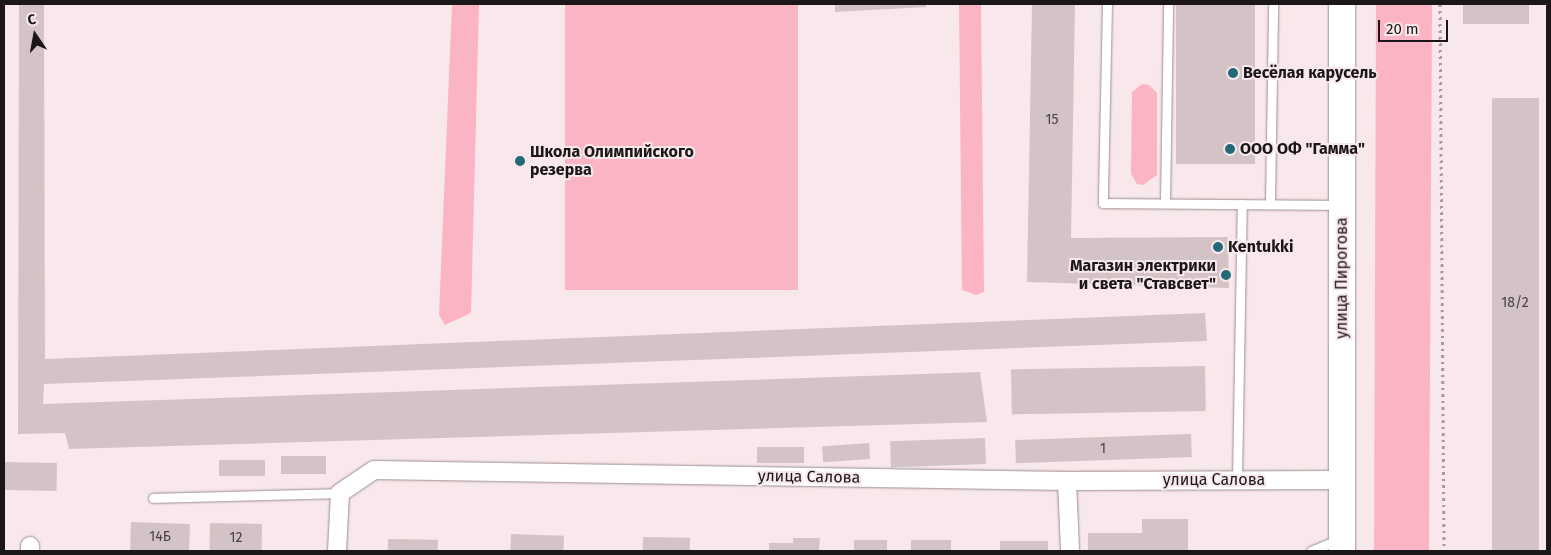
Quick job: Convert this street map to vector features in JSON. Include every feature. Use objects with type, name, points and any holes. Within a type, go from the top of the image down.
[{"type":"main road","name":"улица Пирогова","points":[[1342,4],[1342,545]]},
{"type":"street","name":"улица Салова","points":[[340,493],[374,470],[1067,481],[1343,480]]},
{"type":"street","points":[[1067,481],[1070,551]]},
{"type":"street","points":[[337,551],[340,493]]},
{"type":"lane","points":[[1106,4],[1103,203],[1342,205]]},
{"type":"lane","points":[[1165,203],[1168,4]]},
{"type":"lane","points":[[1270,203],[1273,4]]},
{"type":"lane","points":[[1237,479],[1242,204]]},
{"type":"lane","points":[[153,498],[340,493]]},
{"type":"lane","points":[[1311,551],[1342,545]]},
{"type":"path","points":[[1440,4],[1444,551]]},
{"type":"shaded area","points":[[452,4],[479,4],[471,313],[445,325],[439,315]]},
{"type":"shaded area","points":[[565,4],[798,4],[798,290],[565,290]]},
{"type":"shaded area","points":[[959,4],[981,4],[984,292],[976,295],[962,290]]},
{"type":"shaded area","points":[[1376,4],[1432,4],[1429,551],[1374,551]]},
{"type":"shaded area","points":[[1142,84],[1149,85],[1157,93],[1157,175],[1143,185],[1137,184],[1131,174],[1132,92]]},
{"type":"building","points":[[19,4],[44,4],[45,359],[1205,313],[1207,341],[44,384],[43,404],[980,372],[987,422],[69,449],[65,433],[18,434]]},
{"type":"building","points":[[835,4],[926,4],[926,7],[835,12]]},
{"type":"building","points":[[1032,4],[1075,4],[1071,238],[1228,237],[1229,288],[1027,282]]},
{"type":"building","points":[[1176,4],[1255,4],[1255,164],[1176,164]]},
{"type":"building","points":[[1463,4],[1529,4],[1529,24],[1463,24]]},
{"type":"building","points":[[1492,98],[1539,98],[1539,551],[1492,551]]},
{"type":"building","points":[[1205,366],[1206,411],[1012,414],[1011,369]]},
{"type":"building","points":[[1191,434],[1192,457],[1016,463],[1015,440]]},
{"type":"building","points":[[985,438],[986,464],[891,467],[890,441]]},
{"type":"building","points":[[869,443],[870,459],[823,462],[822,446]]},
{"type":"building","points":[[757,447],[804,447],[804,463],[757,463]]},
{"type":"building","points":[[281,456],[326,456],[326,474],[281,474]]},
{"type":"building","points":[[219,460],[265,460],[265,476],[219,476]]},
{"type":"building","points":[[4,462],[57,463],[57,491],[4,490]]},
{"type":"building","points":[[1142,519],[1188,519],[1188,551],[1088,551],[1088,533],[1142,533]]},
{"type":"building","points":[[131,522],[190,524],[189,551],[130,551]]},
{"type":"building","points":[[210,523],[262,524],[262,551],[210,551]]},
{"type":"building","points":[[511,534],[564,536],[563,551],[510,551]]},
{"type":"building","points":[[643,537],[690,538],[690,551],[643,551]]},
{"type":"building","points":[[793,538],[820,538],[819,551],[769,551],[769,543],[793,543]]},
{"type":"building","points":[[388,539],[438,540],[438,551],[388,551]]},
{"type":"building","points":[[854,540],[887,540],[887,551],[854,551]]},
{"type":"building","points":[[911,540],[951,540],[951,551],[911,551]]},
{"type":"building","points":[[1000,541],[1048,541],[1048,551],[1000,551]]},
{"type":"place","name":"Весёлая карусель","points":[[1233,73]]},
{"type":"place","name":"ООО ОФ \"Гамма\"","points":[[1230,149]]},
{"type":"place","name":"Школа Олимпийского резерва","points":[[520,161]]},
{"type":"place","name":"Kentukki","points":[[1218,247]]},
{"type":"place","name":"Магазин электрики и света \"Ставсвет\"","points":[[1226,275]]}]
